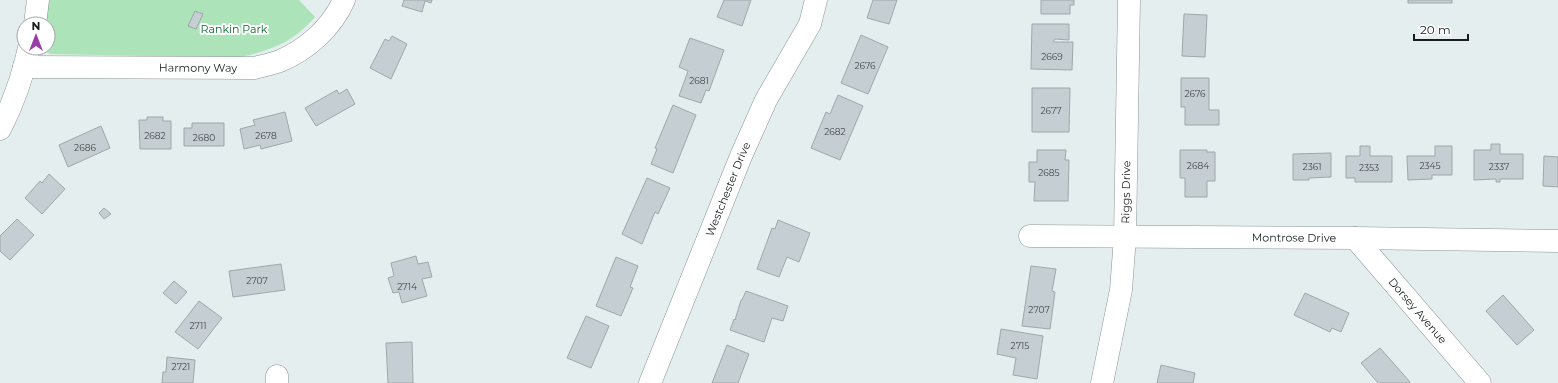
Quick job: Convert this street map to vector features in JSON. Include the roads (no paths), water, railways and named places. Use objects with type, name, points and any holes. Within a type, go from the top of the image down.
[{"type":"street","points":[[36,16],[38,0]]},
{"type":"street","name":"Harmony Way","points":[[27,58],[254,68],[280,61],[303,49],[323,31],[339,10],[344,0]]},
{"type":"street","name":"Westchester Drive","points":[[650,383],[741,156],[766,100],[810,24],[816,0]]},
{"type":"street","name":"Riggs Drive","points":[[1102,383],[1121,290],[1125,237],[1129,0]]},
{"type":"street","points":[[0,129],[27,58]]},
{"type":"street","name":"Montrose Drive","points":[[1030,236],[1558,241]]},
{"type":"street","name":"Dorsey Avenue","points":[[1355,238],[1480,383]]},
{"type":"park label","name":"Rankin Park","points":[[234,29]]}]
